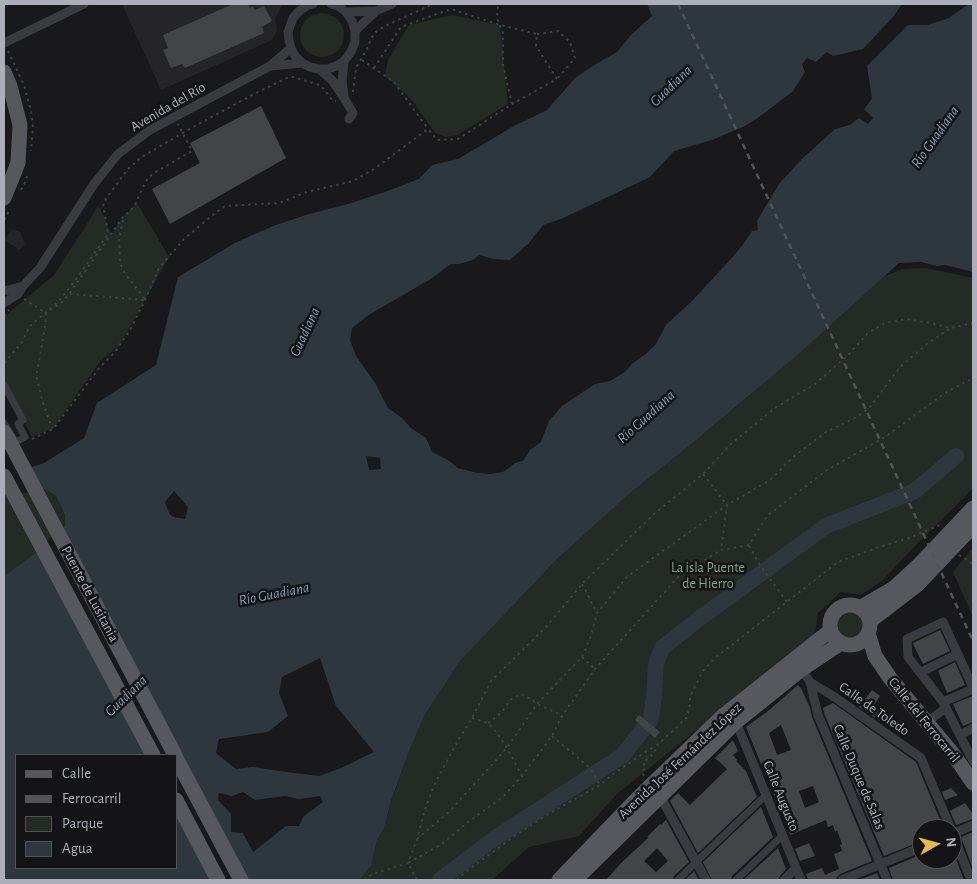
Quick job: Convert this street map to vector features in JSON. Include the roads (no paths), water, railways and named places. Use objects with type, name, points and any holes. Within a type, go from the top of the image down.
[{"type":"main road","points":[[4,72],[10,86],[20,125],[18,163],[4,198]]},
{"type":"main road","name":"Puente de Lusitania","points":[[6,441],[175,754]]},
{"type":"main road","name":"Puente de Lusitania","points":[[4,476],[151,754]]},
{"type":"main road","points":[[860,608],[894,588],[920,564],[973,508]]},
{"type":"main road","points":[[869,627],[866,613],[854,605],[841,607],[836,611],[830,623],[833,635],[848,644],[861,642],[865,638],[869,627],[916,585],[973,526]]},
{"type":"main road","name":"Calle del Ferrocarril","points":[[869,627],[876,656],[890,678],[953,754],[973,783]]},
{"type":"main road","name":"Avenida José Fernández López","points":[[558,880],[639,797],[724,715],[831,630]]},
{"type":"main road","name":"Calle del Ferrocarril","points":[[848,644],[876,656]]},
{"type":"main road","name":"Avenida José Fernández López","points":[[575,880],[736,722],[806,676],[848,644]]},
{"type":"main road","name":"Puente de Lusitania","points":[[178,760],[241,880]]},
{"type":"main road","points":[[178,804],[218,880]]},
{"type":"street","points":[[4,43],[84,4]]},
{"type":"street","points":[[313,4],[299,8],[288,32],[291,48],[295,56],[302,63],[319,69],[328,69],[344,61],[351,52],[355,42],[355,31],[352,21],[346,12],[338,6],[331,4]]},
{"type":"street","points":[[355,31],[376,11],[392,4]]},
{"type":"street","points":[[346,12],[376,11]]},
{"type":"street","name":"Avenida del Río","points":[[4,303],[18,294],[40,268],[94,184],[118,154],[150,130],[270,66],[291,48]]},
{"type":"street","points":[[344,61],[342,81],[344,98]]},
{"type":"street","name":"Avenida del Río","points":[[270,66],[302,63]]},
{"type":"street","points":[[319,69],[332,80],[344,98],[353,113],[349,119]]},
{"type":"street","points":[[4,291],[23,286]]},
{"type":"street","points":[[4,385],[23,420],[18,424],[25,437],[16,442],[4,424]]},
{"type":"street","points":[[927,722],[945,705],[973,688],[943,622],[907,639],[908,657],[945,705],[973,761]]},
{"type":"street","points":[[921,672],[958,654]]},
{"type":"street","name":"Calle de Toledo","points":[[806,676],[921,758],[947,819]]},
{"type":"street","name":"Calle Duque de Salas","points":[[806,676],[818,715],[887,880]]},
{"type":"street","name":"Calle Augusto","points":[[736,722],[801,880]]},
{"type":"street","points":[[960,735],[973,728]]},
{"type":"street","points":[[678,880],[766,795]]},
{"type":"street","points":[[660,796],[706,880]]},
{"type":"street","points":[[736,880],[783,835]]},
{"type":"street","points":[[842,880],[912,850]]},
{"type":"street","name":"Calle de Toledo","points":[[962,857],[971,880]]},
{"type":"street","points":[[784,880],[796,868]]},
{"type":"water","points":[[647,4],[902,4],[893,17],[863,49],[833,56],[827,52],[816,62],[807,58],[802,64],[805,72],[793,91],[745,126],[712,140],[674,151],[650,177],[561,219],[543,225],[529,243],[510,260],[493,259],[479,255],[473,260],[451,264],[429,280],[370,314],[352,328],[350,340],[356,356],[375,383],[388,408],[426,438],[432,452],[448,460],[458,468],[477,473],[503,472],[515,463],[523,461],[530,450],[541,442],[549,421],[562,406],[595,384],[610,381],[625,372],[656,344],[666,325],[691,302],[731,259],[752,231],[758,230],[757,221],[779,184],[803,158],[835,129],[850,125],[859,118],[868,124],[873,118],[864,109],[872,99],[867,66],[908,25],[928,25],[949,18],[969,4],[973,4],[973,272],[945,265],[937,266],[921,262],[899,263],[796,356],[629,494],[555,561],[460,661],[424,716],[391,801],[384,828],[377,840],[371,866],[360,880],[4,880],[4,576],[49,543],[65,526],[65,515],[56,496],[44,489],[21,490],[4,498],[4,477],[44,463],[84,438],[97,403],[156,365],[178,277],[235,243],[273,226],[385,192],[419,179],[432,165],[458,159],[514,126],[547,110],[575,78],[617,52],[631,35],[652,16]],"holes":[[[366,456],[380,458],[381,469],[369,470]],[[174,491],[188,507],[185,519],[173,517],[169,513],[165,502]],[[320,658],[336,706],[374,752],[319,776],[253,767],[236,769],[216,753],[219,739],[268,732],[288,716],[279,693],[282,677]],[[243,792],[255,800],[285,796],[299,799],[320,796],[323,802],[303,817],[299,826],[286,826],[253,852],[243,833],[231,832],[231,814],[218,800],[219,793],[232,796]]]},
{"type":"waterway","points":[[440,880],[495,838],[622,756],[651,719],[656,664],[662,648],[826,526],[915,491],[956,456]]},
{"type":"railway","points":[[678,4],[973,641]]},
{"type":"water label","name":"Guadiana","points":[[671,86]]},
{"type":"water label","name":"Río Guadiana","points":[[935,137]]},
{"type":"water label","name":"Guadiana","points":[[305,332]]},
{"type":"water label","name":"Río Guadiana","points":[[646,417]]},
{"type":"water label","name":"Río Guadiana","points":[[274,594]]},
{"type":"water label","name":"Guadiana","points":[[126,696]]},
{"type":"park label","name":"La isla Puente de Hierro","points":[[708,576]]}]
